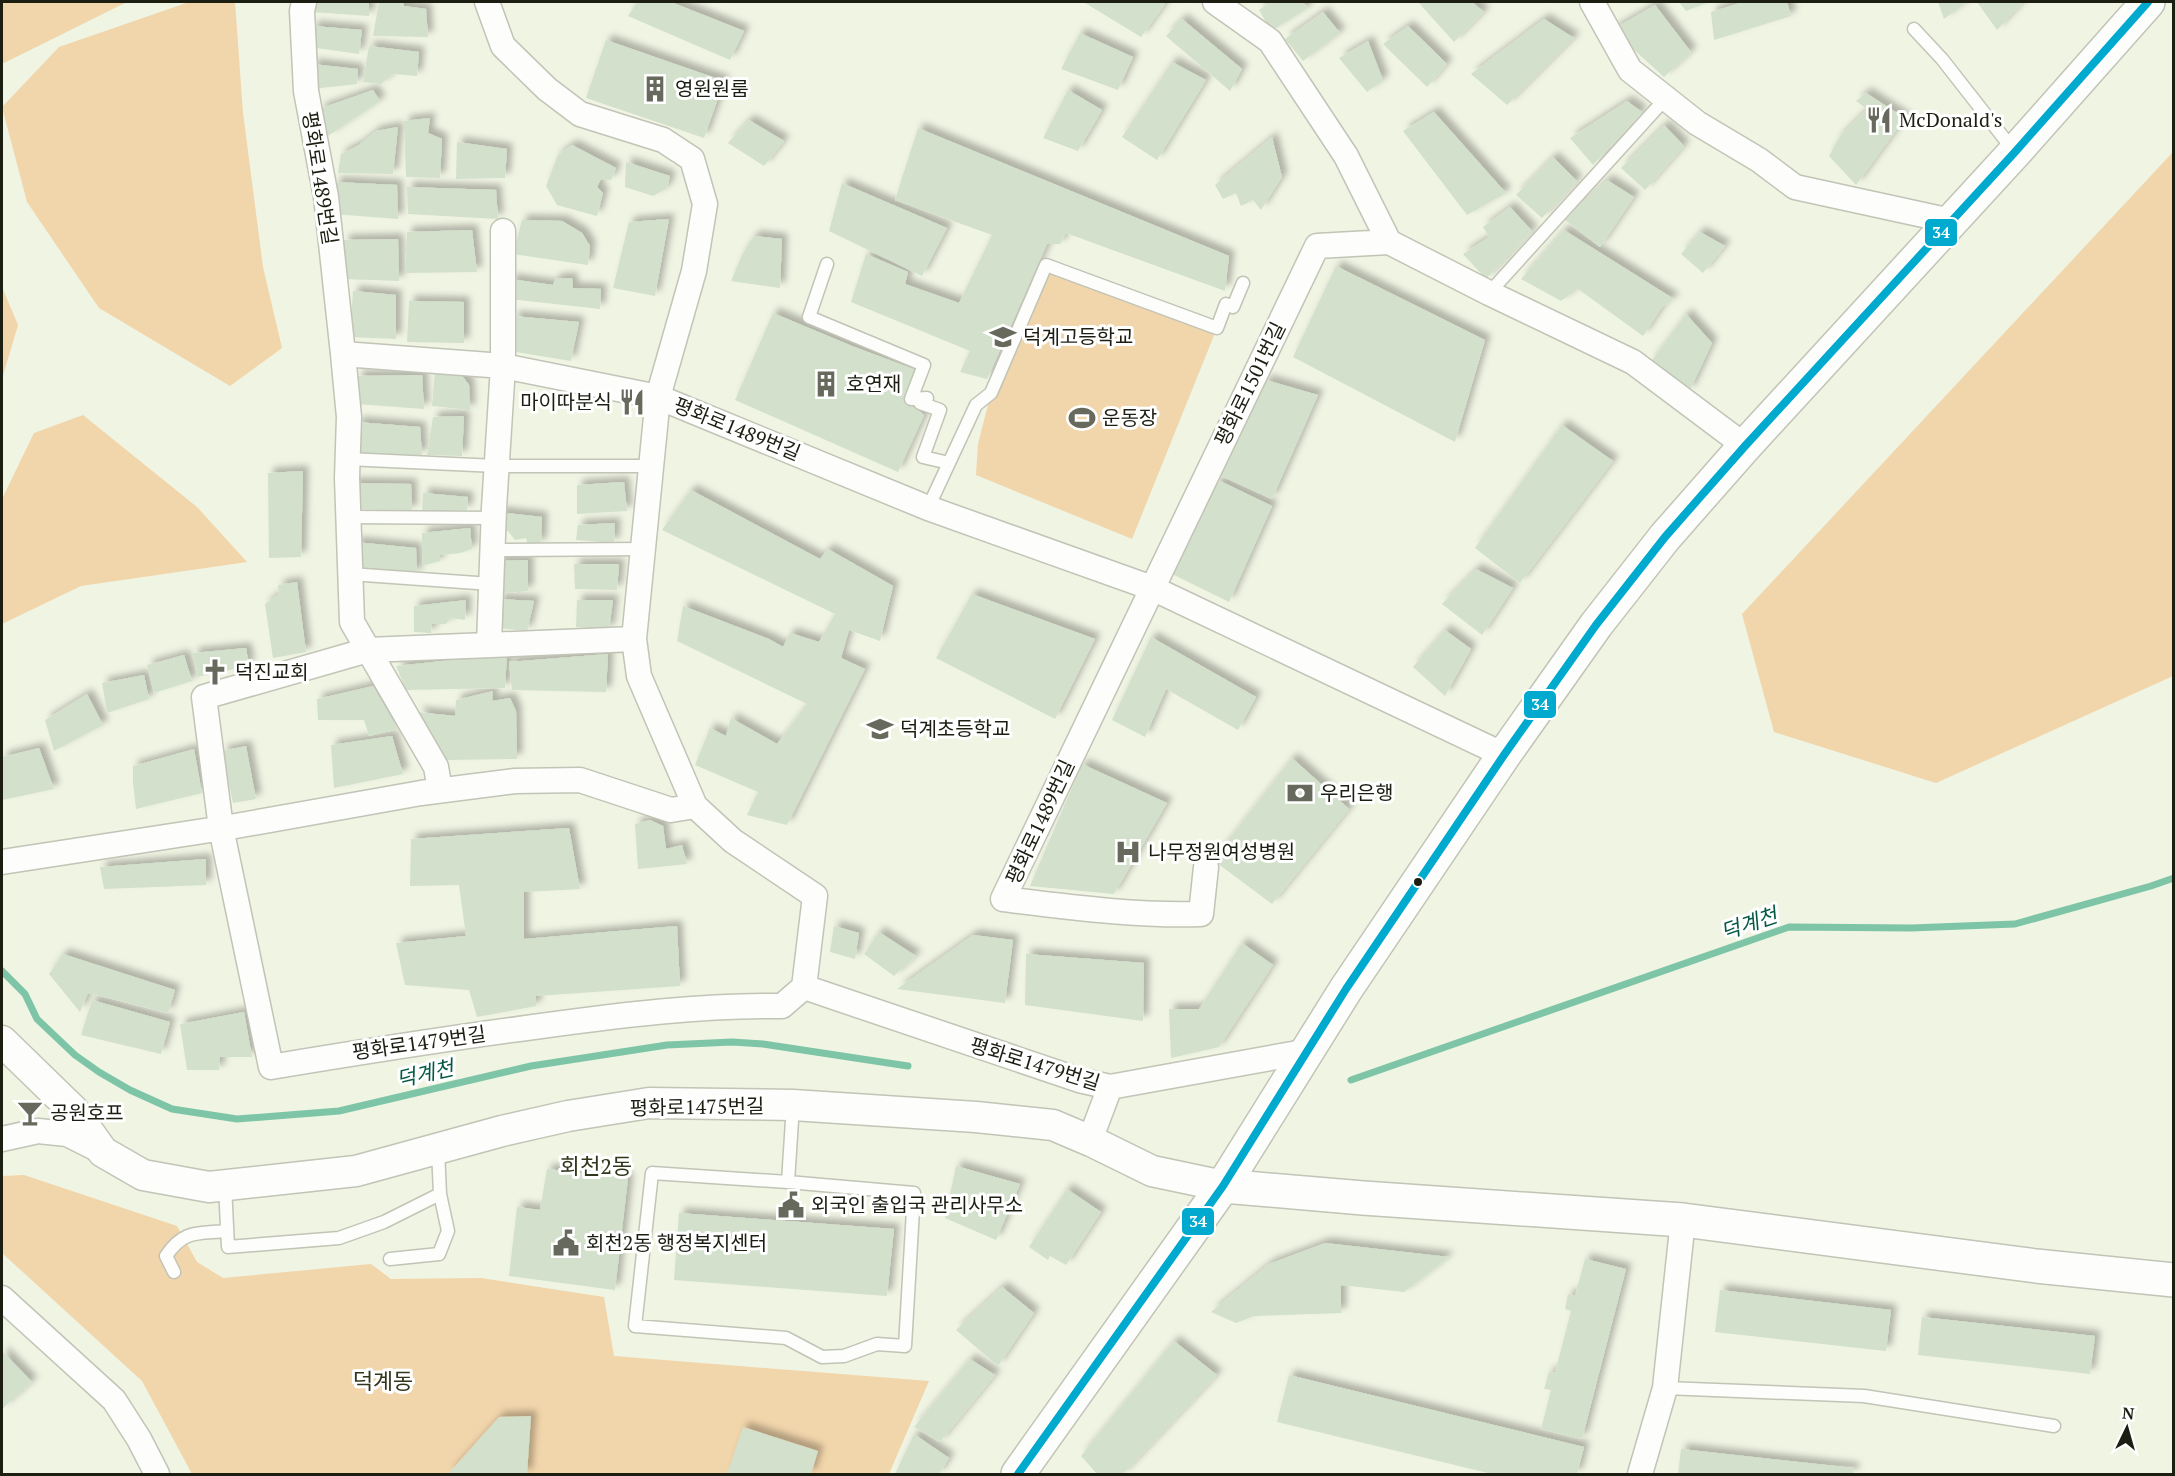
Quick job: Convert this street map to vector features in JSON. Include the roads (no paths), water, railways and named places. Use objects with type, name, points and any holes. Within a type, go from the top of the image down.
[{"type":"main road","points":[[1018,1474],[1223,1186],[1346,990],[1504,755],[1596,625],[1665,537],[1745,446],[2015,152],[2148,2]]},
{"type":"main road","points":[[1223,1186],[1683,1220],[2036,1266],[2174,1280]]},
{"type":"street","name":"평화로1489번길","points":[[304,2],[302,11],[306,91],[326,197],[349,417],[347,459],[352,622],[436,767],[440,790]]},
{"type":"street","name":"평화로1489번길","points":[[487,2],[503,46],[547,88],[580,114],[663,140],[692,159],[705,204],[694,271],[658,397],[634,639]]},
{"type":"street","points":[[1215,2],[1270,41],[1346,156],[1389,242],[1633,362],[1745,446]]},
{"type":"street","points":[[1592,2],[1630,70],[1697,123],[1759,160],[1795,187],[1951,221]]},
{"type":"street","points":[[489,644],[496,466],[503,366],[503,231]]},
{"type":"street","name":"평화로1501번길","points":[[1152,588],[1317,246],[1389,242]]},
{"type":"street","name":"평화로1489번길","points":[[343,354],[503,366],[658,397],[928,508],[1152,588],[1504,755]]},
{"type":"street","name":"평화로1489번길","points":[[1152,588],[1004,899],[1096,910],[1170,915],[1201,914],[1206,867]]},
{"type":"street","points":[[221,828],[204,696],[368,650],[634,639],[639,676],[695,806],[733,842],[814,896],[804,987]]},
{"type":"street","points":[[2,862],[221,828],[440,790],[515,781],[580,780],[671,810],[695,806]]},
{"type":"street","name":"평화로1479번길","points":[[221,828],[271,1067],[393,1046],[594,1019],[733,1005],[782,1006],[804,987],[1079,1080],[1110,1087],[1300,1064]]},
{"type":"street","name":"평화로1475번길","points":[[2,1041],[73,1110],[103,1152]]},
{"type":"street","points":[[1090,1140],[1110,1087]]},
{"type":"street","name":"평화로1475번길","points":[[2,1139],[38,1131],[67,1134],[143,1175],[209,1187],[356,1171],[501,1131],[568,1116],[648,1103],[794,1105],[976,1117],[1053,1125],[1090,1140],[1152,1171],[1223,1186]]},
{"type":"street","points":[[1640,1474],[1665,1388],[1683,1220]]},
{"type":"street","points":[[2,1298],[114,1400],[139,1439],[157,1474]]},
{"type":"lane","points":[[1914,29],[1942,59],[2015,152]]},
{"type":"lane","points":[[1489,293],[1666,98]]},
{"type":"lane","points":[[827,264],[809,317],[924,365],[911,399],[927,398],[920,403],[940,410],[923,457],[949,463]]},
{"type":"lane","points":[[928,508],[976,405],[991,393],[1046,266],[1217,328],[1226,304],[1233,307],[1243,283]]},
{"type":"lane","points":[[347,459],[496,466],[651,466]]},
{"type":"lane","points":[[348,516],[494,518]]},
{"type":"lane","points":[[492,550],[644,549]]},
{"type":"lane","points":[[350,574],[491,585]]},
{"type":"lane","points":[[788,1182],[794,1105]]},
{"type":"lane","points":[[390,1259],[439,1254],[448,1231],[440,1194],[438,1150]]},
{"type":"lane","points":[[652,1173],[788,1182],[915,1193],[905,1346],[877,1344],[844,1356],[822,1358],[786,1338],[635,1326],[652,1173]]},
{"type":"lane","points":[[225,1186],[228,1247],[339,1238],[384,1222],[440,1194]]},
{"type":"lane","points":[[174,1272],[166,1257],[176,1241],[193,1234],[227,1231]]},
{"type":"lane","points":[[1665,1388],[1864,1396],[2054,1426]]},
{"type":"waterway","name":"덕계천","points":[[1351,1080],[1789,927],[1911,928],[2015,924],[2174,878]]},
{"type":"waterway","name":"덕계천","points":[[2,971],[25,994],[37,1019],[75,1055],[99,1072],[130,1090],[172,1109],[237,1119],[339,1111],[531,1066],[667,1045],[732,1042],[763,1044],[908,1066]]},
{"type":"place","name":"영원원룸","points":[[655,89]]},
{"type":"place","name":"McDonald's","points":[[1879,120]]},
{"type":"place","name":"덕계고등학교","points":[[1003,337]]},
{"type":"place","name":"호연재","points":[[826,384]]},
{"type":"place","name":"마이따분식","points":[[632,402]]},
{"type":"place","name":"운동장","points":[[1082,418]]},
{"type":"place","name":"덕진교회","points":[[215,672]]},
{"type":"place","name":"덕계초등학교","points":[[880,729]]},
{"type":"place","name":"우리은행","points":[[1300,793]]},
{"type":"place","name":"나무정원여성병원","points":[[1128,852]]},
{"type":"place","name":"공원호프","points":[[30,1113]]},
{"type":"place","name":"외국인 출입국 관리사무소","points":[[791,1205]]},
{"type":"place","name":"회천2동 행정복지센터","points":[[566,1243]]},
{"type":"district","name":"회천2동","points":[[596,1166]]},
{"type":"district","name":"덕계동","points":[[383,1381]]}]
